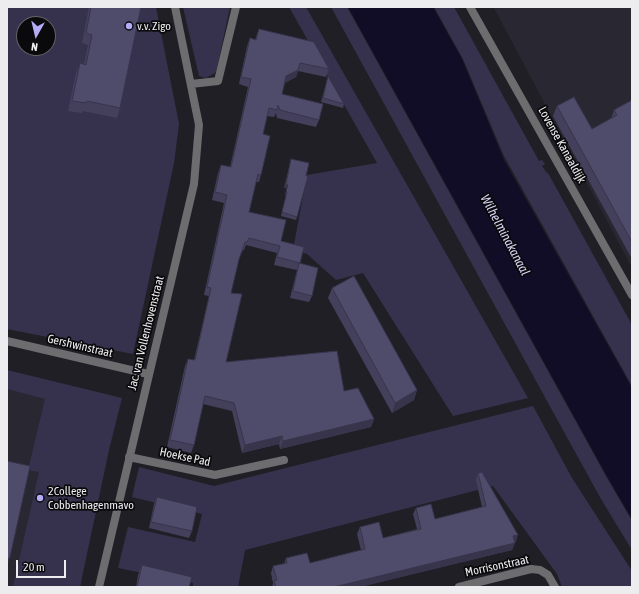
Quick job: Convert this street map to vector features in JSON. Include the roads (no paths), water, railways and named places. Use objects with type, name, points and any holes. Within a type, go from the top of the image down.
[{"type":"street","name":"Jac. van Vollenhovenstraat","points":[[99,587],[194,184],[199,125],[175,7]]},
{"type":"street","points":[[191,84],[218,81],[236,7]]},
{"type":"street","name":"Lovense Kanaaldijk","points":[[470,7],[632,295]]},
{"type":"street","name":"Gershwinstraat","points":[[7,341],[148,374]]},
{"type":"street","name":"Hoekse Pad","points":[[129,457],[215,475],[284,460]]},
{"type":"street","name":"Morrisonstraat","points":[[459,587],[531,569],[540,570],[548,575],[555,587]]},
{"type":"water","name":"Wilhelminakanaal","points":[[348,7],[433,7],[462,59],[504,160],[632,388],[632,519],[608,478]]},
{"type":"place","name":"v.v. Zigo","points":[[129,26]]},
{"type":"place","name":"2College Cobbenhagenmavo","points":[[40,498]]}]
